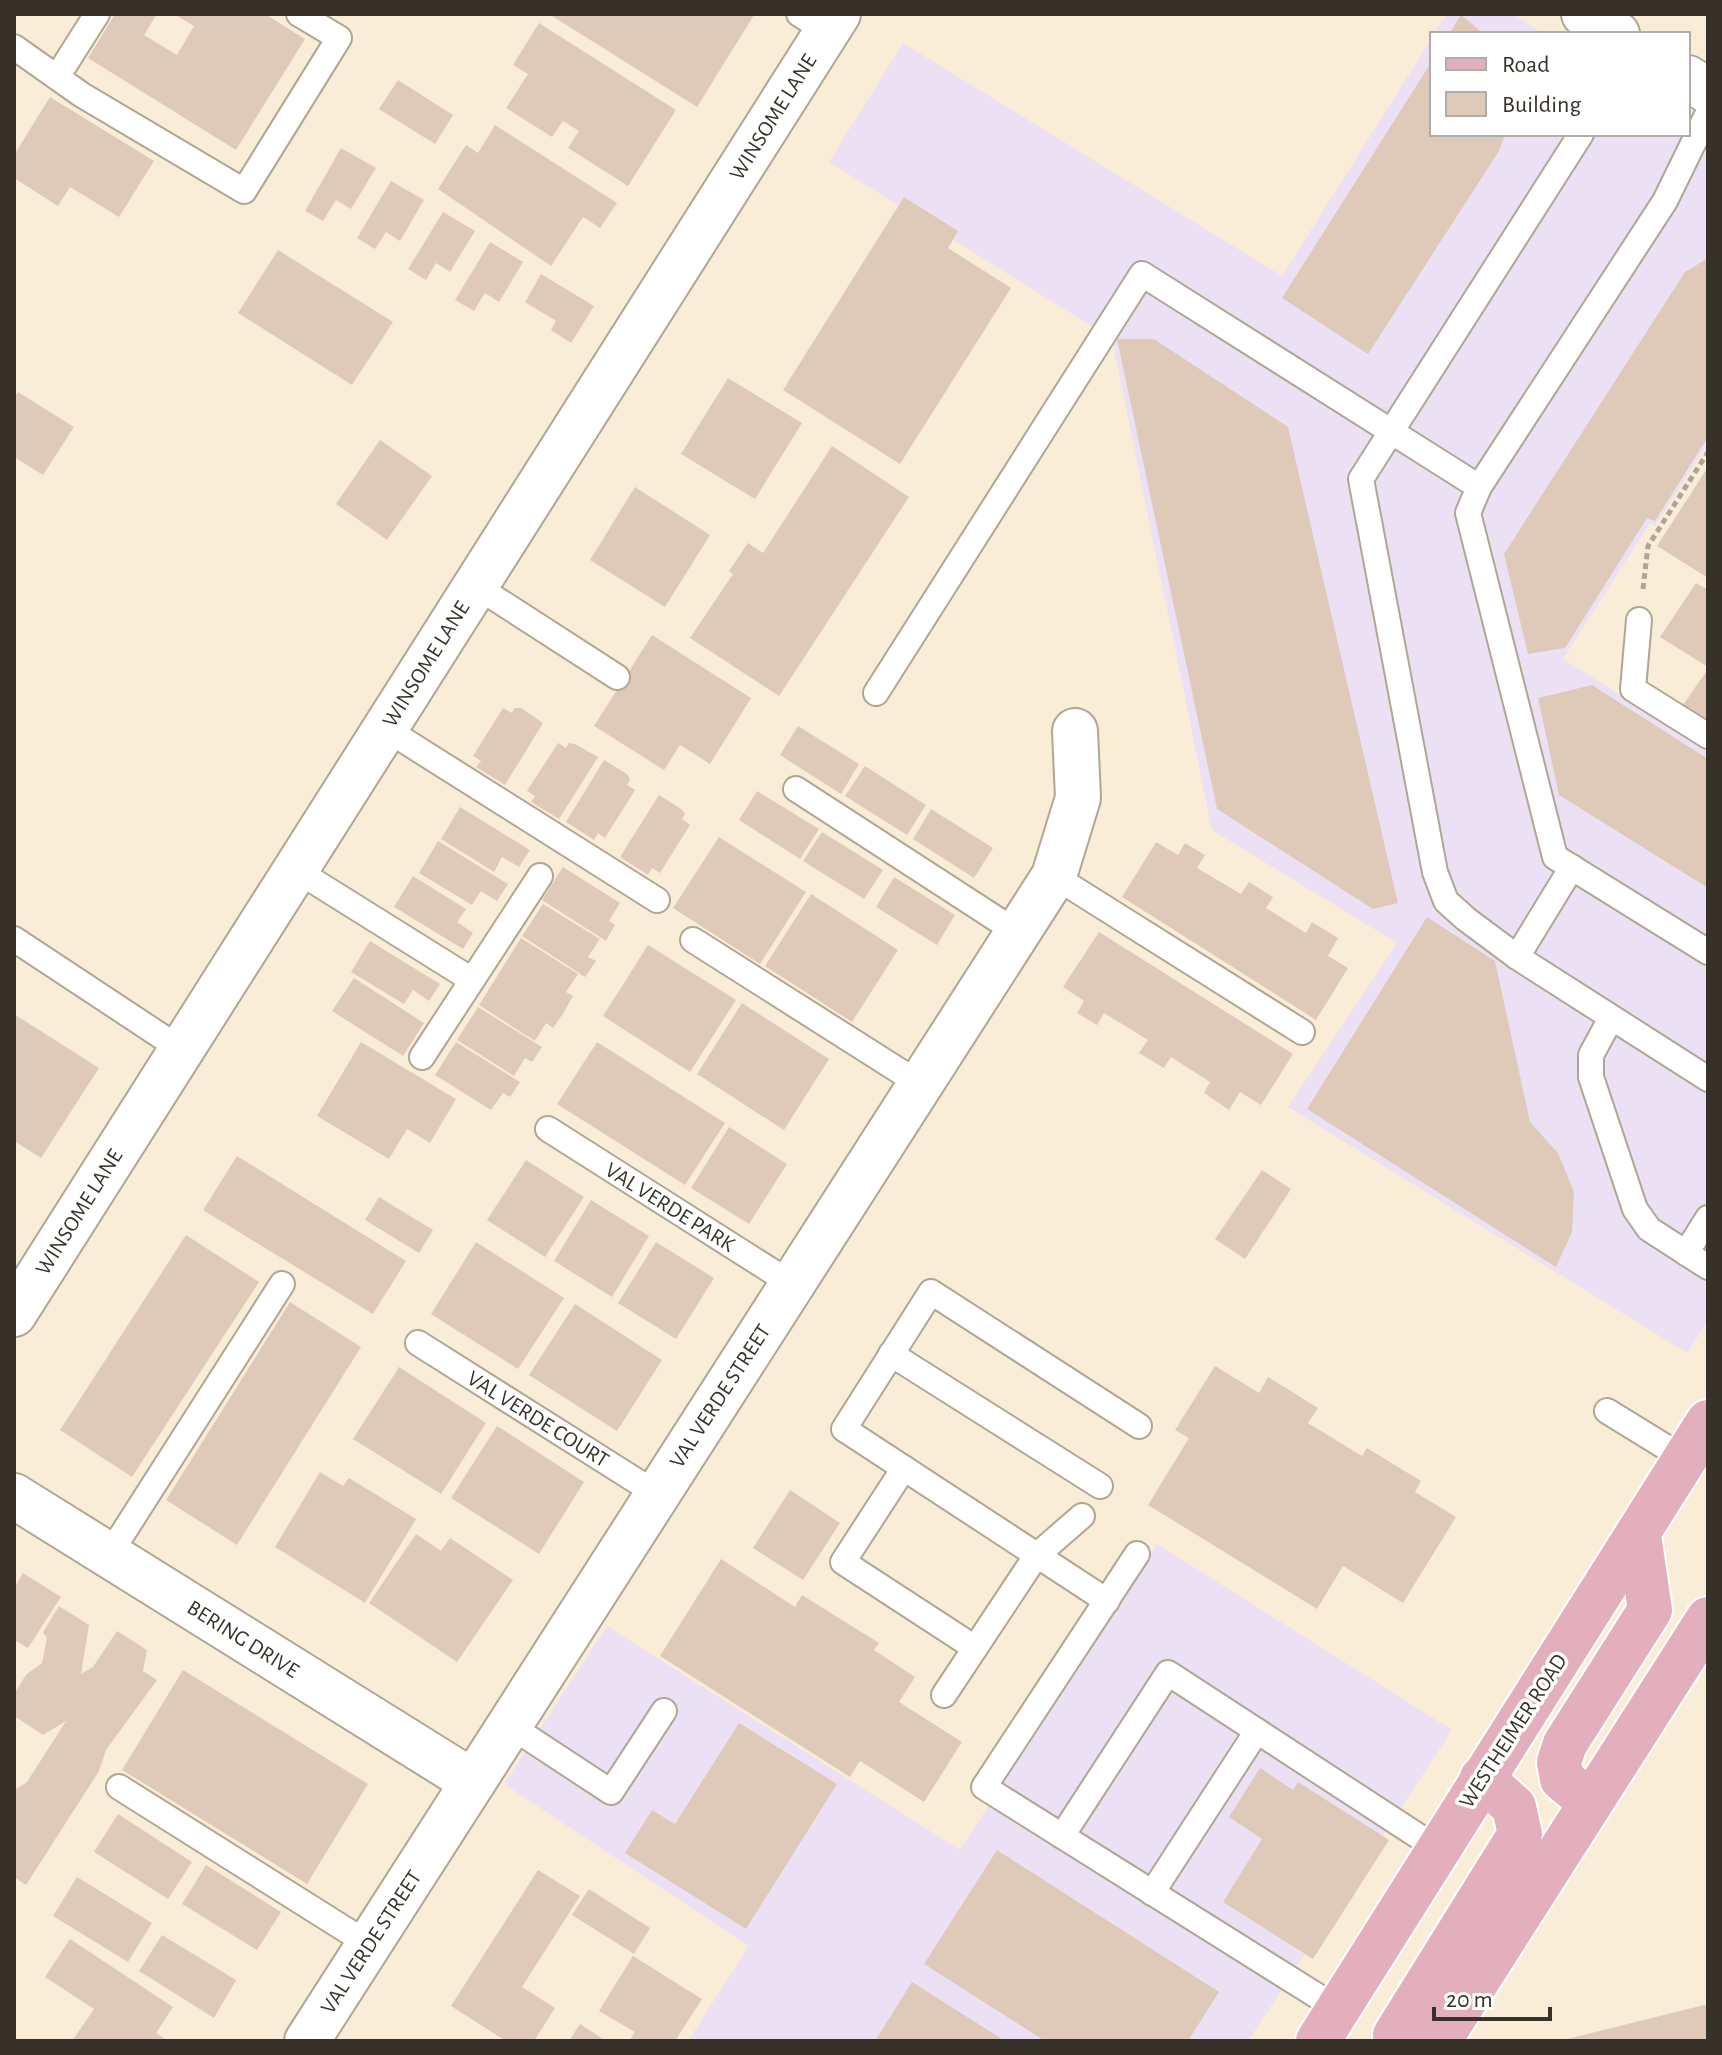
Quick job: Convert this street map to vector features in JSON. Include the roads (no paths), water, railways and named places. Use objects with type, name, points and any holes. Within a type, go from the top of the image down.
[{"type":"main road","name":"WESTHEIMER ROAD","points":[[1328,2025],[1482,1778],[1639,1536],[1708,1422]]},
{"type":"main road","points":[[1590,1802],[1562,1779],[1559,1762],[1565,1744],[1650,1610],[1639,1536]]},
{"type":"main road","points":[[1439,2041],[1708,1619]]},
{"type":"main road","points":[[1396,2041],[1395,2035],[1520,1834],[1514,1807],[1482,1778]]},
{"type":"street","points":[[1584,14],[1614,32]]},
{"type":"street","name":"WINSOME LANE","points":[[14,1314],[476,586],[821,20]]},
{"type":"street","points":[[1690,79],[1708,91]]},
{"type":"street","name":"VAL VERDE STREET","points":[[307,2041],[1054,876],[1078,798],[1075,731]]},
{"type":"street","name":"BERING DRIVE","points":[[14,1496],[473,1782]]},
{"type":"lane","points":[[57,77],[97,14]]},
{"type":"lane","points":[[14,47],[57,77],[244,191],[339,38],[299,14]]},
{"type":"lane","points":[[1708,113],[1665,201],[1479,487],[1468,513],[1555,857],[1708,952]]},
{"type":"lane","points":[[1580,136],[1361,479],[1435,872],[1446,901],[1517,957],[1708,1079]]},
{"type":"lane","points":[[876,693],[1142,274],[1479,487]]},
{"type":"lane","points":[[476,586],[617,677]]},
{"type":"lane","points":[[1639,620],[1633,689],[1708,736]]},
{"type":"lane","points":[[386,729],[657,900]]},
{"type":"lane","points":[[796,789],[1018,933]]},
{"type":"lane","points":[[1517,957],[1572,867]]},
{"type":"lane","points":[[296,870],[472,980]]},
{"type":"lane","points":[[422,1057],[540,876]]},
{"type":"lane","points":[[1054,876],[1302,1032]]},
{"type":"lane","points":[[14,939],[182,1050]]},
{"type":"lane","points":[[693,940],[920,1084]]},
{"type":"lane","points":[[1611,1018],[1591,1055],[1591,1077],[1635,1209],[1649,1229],[1708,1267]]},
{"type":"lane","name":"VAL VERDE PARK","points":[[548,1129],[792,1284]]},
{"type":"lane","points":[[1686,1253],[1708,1218]]},
{"type":"lane","points":[[109,1555],[282,1284]]},
{"type":"lane","points":[[1107,1601],[844,1429],[931,1292],[1139,1426]]},
{"type":"lane","name":"VAL VERDE COURT","points":[[418,1343],[657,1494]]},
{"type":"lane","points":[[891,1354],[1100,1486]]},
{"type":"lane","points":[[1607,1411],[1685,1459]]},
{"type":"lane","points":[[904,1468],[843,1562],[975,1648]]},
{"type":"lane","points":[[944,1695],[1036,1556],[1082,1516]]},
{"type":"lane","points":[[1137,1554],[984,1787],[1152,1893],[1328,2025]]},
{"type":"lane","points":[[1062,1836],[1168,1673],[1438,1849]]},
{"type":"lane","points":[[509,1725],[611,1792],[664,1711]]},
{"type":"lane","points":[[1152,1893],[1257,1731]]},
{"type":"lane","points":[[119,1787],[370,1945]]}]
